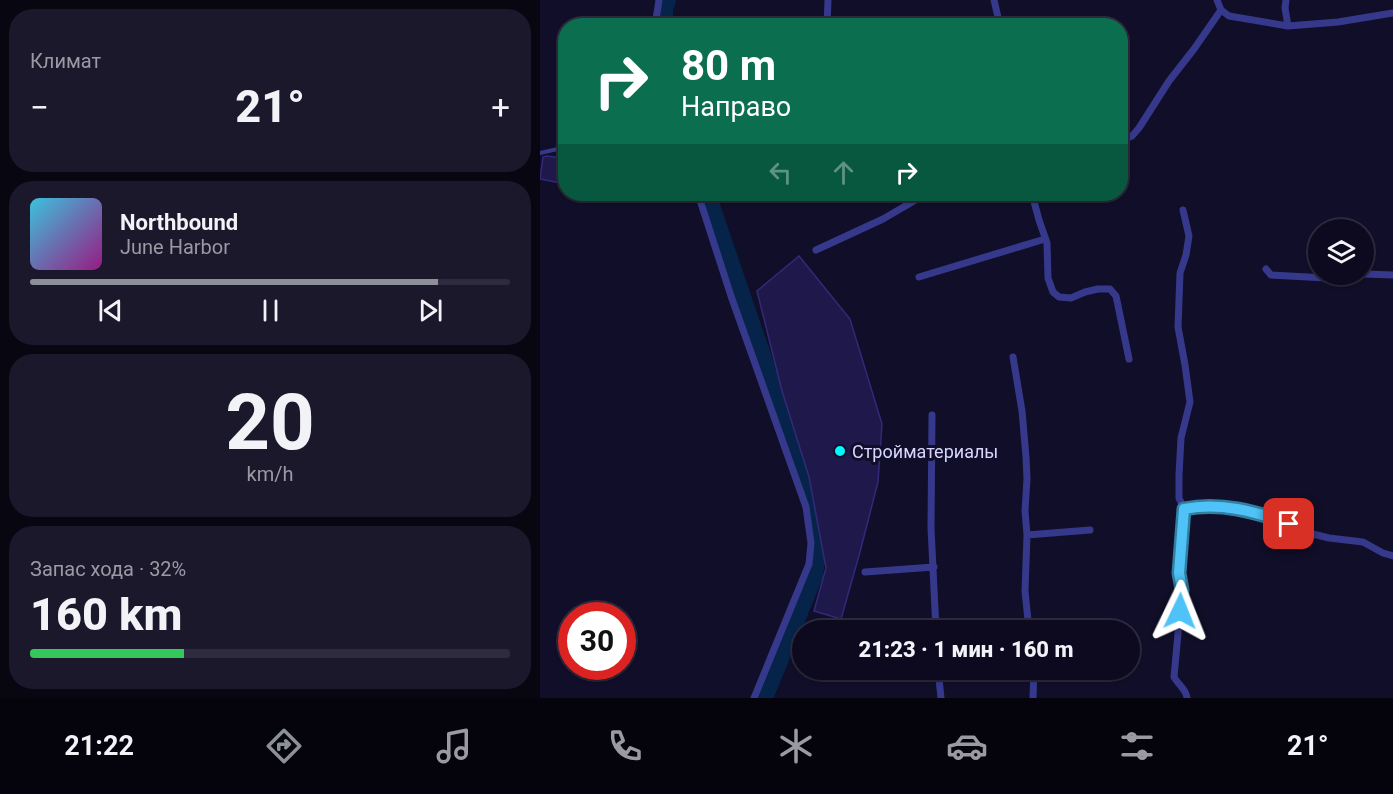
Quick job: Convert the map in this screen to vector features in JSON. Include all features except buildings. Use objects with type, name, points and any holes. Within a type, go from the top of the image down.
[{"type":"street","points":[[657,18],[659,0]]},
{"type":"street","points":[[827,18],[828,0]]},
{"type":"street","points":[[994,0],[998,18]]},
{"type":"street","points":[[1217,0],[1221,10],[1230,16],[1288,26],[1338,22],[1393,13]]},
{"type":"street","points":[[1286,0],[1288,26]]},
{"type":"street","points":[[1128,138],[1139,128],[1169,81],[1221,10]]},
{"type":"street","points":[[700,201],[731,296],[807,507],[811,543],[809,564],[754,698]]},
{"type":"street","points":[[816,250],[883,219],[914,201]]},
{"type":"street","points":[[1034,201],[1045,239],[1048,278],[1053,292],[1059,297],[1071,298],[1085,292],[1110,289],[1116,296],[1129,359]]},
{"type":"street","points":[[1182,210],[1190,236],[1180,273],[1178,327],[1190,402],[1181,438],[1179,498],[1184,509],[1179,573],[1182,590],[1174,677],[1183,687],[1187,698]]},
{"type":"street","points":[[919,277],[1045,239]]},
{"type":"street","points":[[1266,269],[1270,275],[1308,277]]},
{"type":"street","points":[[1374,274],[1393,275]]},
{"type":"street","points":[[1013,357],[1022,411],[1027,479],[1025,591],[1028,620]]},
{"type":"street","points":[[932,415],[931,528],[936,620]]},
{"type":"street","points":[[1184,509],[1240,508],[1264,514],[1319,536],[1364,542],[1393,556]]},
{"type":"street","points":[[1027,535],[1090,530]]},
{"type":"street","points":[[865,572],[933,567]]},
{"type":"street","points":[[939,680],[941,698]]},
{"type":"street","points":[[1033,698],[1034,680]]},
{"type":"lane","points":[[540,153],[558,149]]},
{"type":"waterway","points":[[665,18],[668,0]]},
{"type":"waterway","points":[[710,201],[796,452],[813,509],[819,543],[815,576],[765,698]]},
{"type":"place","name":"Стройматериалы","points":[[840,451]]},
{"type":"route","points":[[1180,611],[1182,590],[1179,573],[1184,509],[1240,508],[1289,524]]}]
